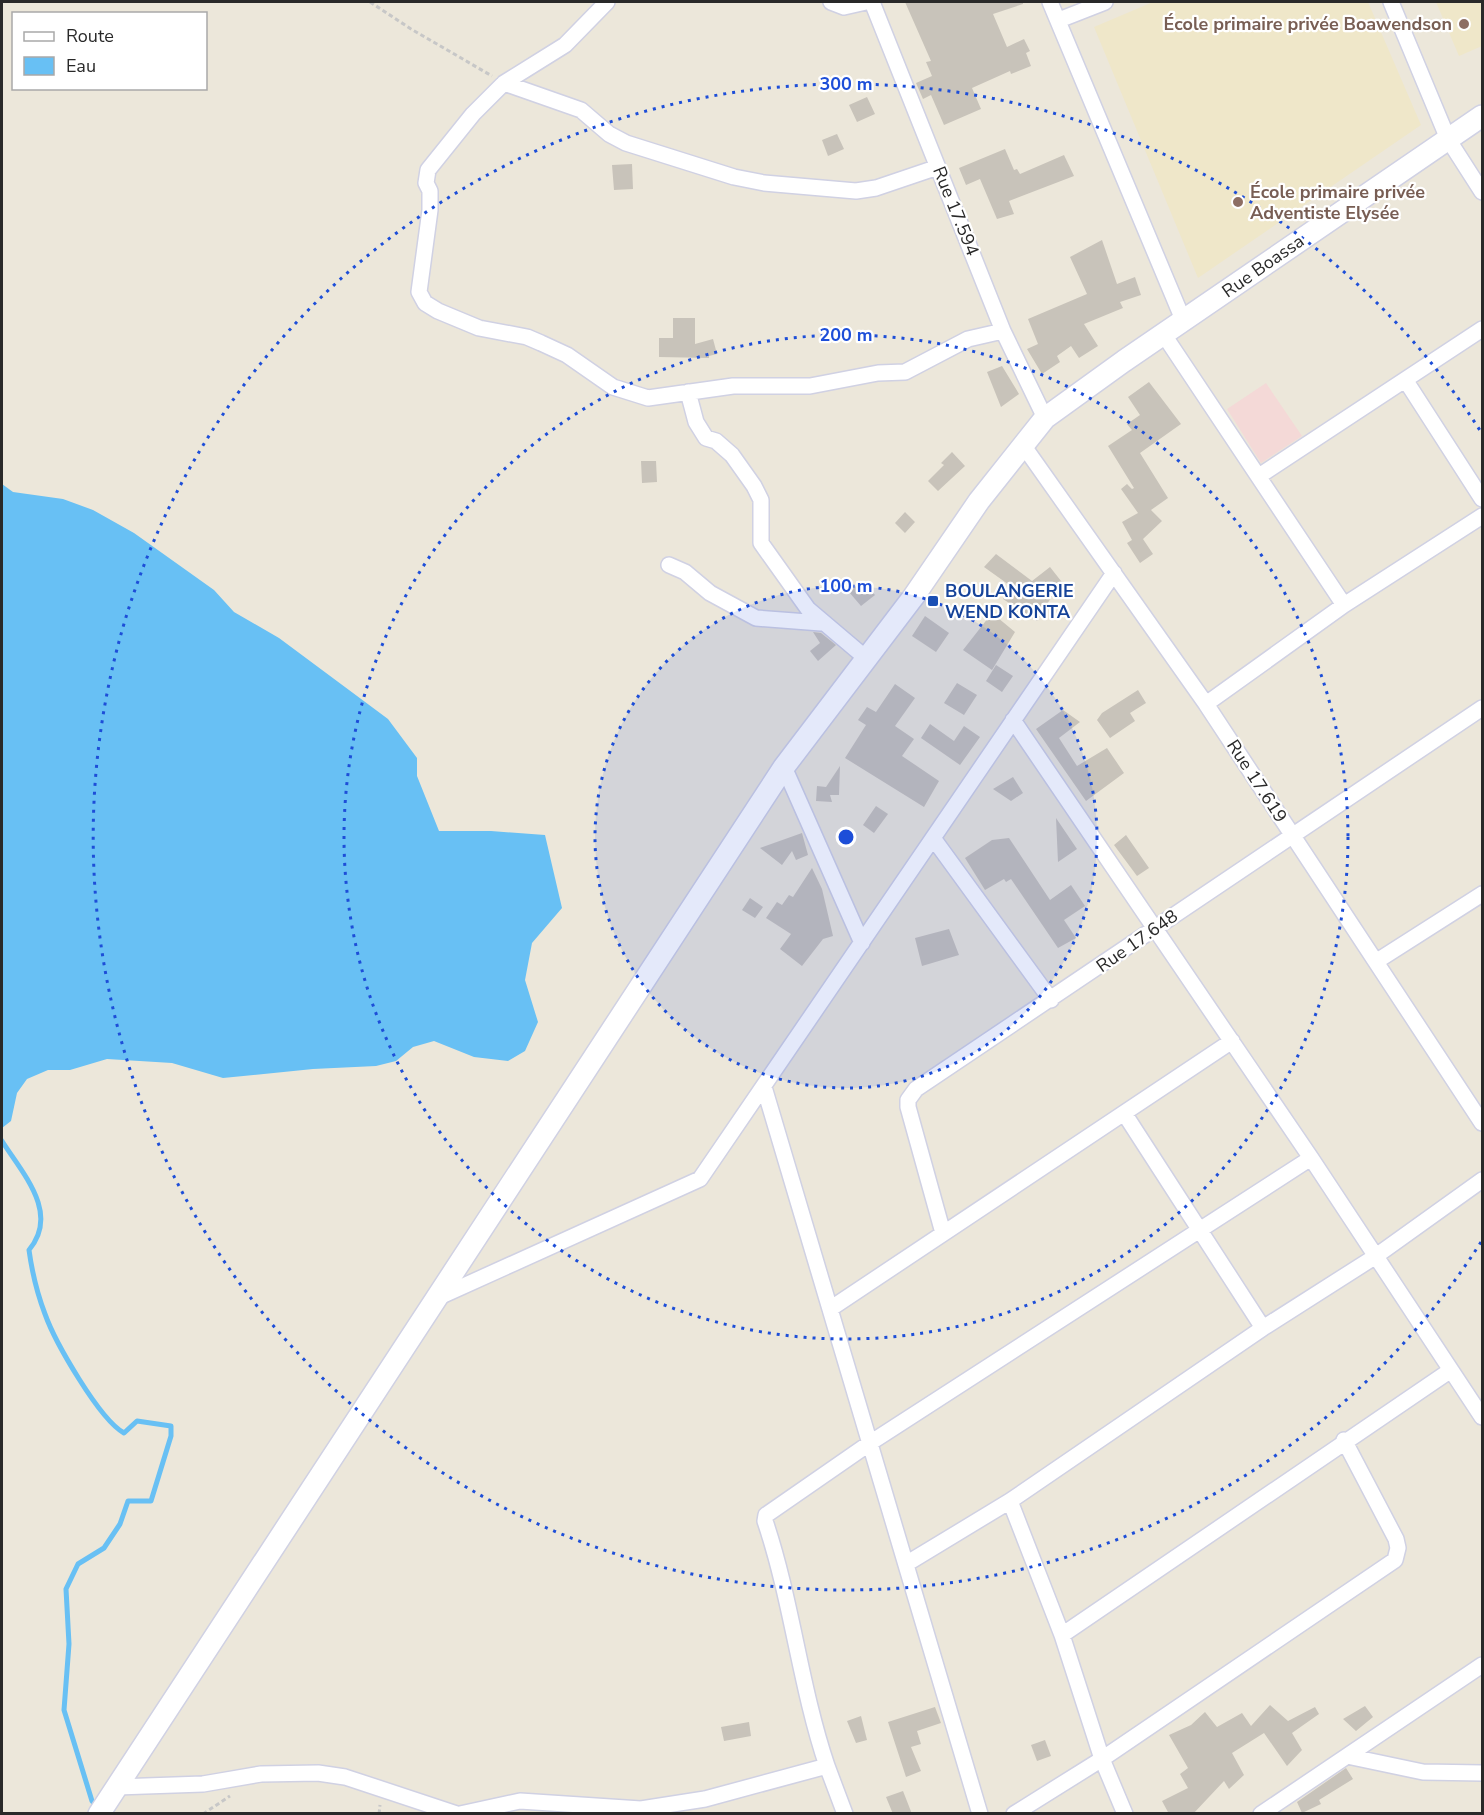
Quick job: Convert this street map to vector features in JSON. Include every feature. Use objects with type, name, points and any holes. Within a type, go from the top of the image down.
[{"type":"street","points":[[607,2],[564,45],[504,83],[473,114],[428,170],[426,183],[430,198],[420,298],[438,311],[479,328],[527,337],[541,343],[567,355],[613,387],[648,398],[734,386],[810,386],[878,373],[904,372],[968,339],[1003,331]]},
{"type":"street","points":[[831,2],[844,7],[866,2]]},
{"type":"street","name":"Rue 17.594","points":[[872,2],[1003,331],[1045,418]]},
{"type":"street","points":[[1050,2],[1184,322]]},
{"type":"street","points":[[1059,20],[1105,2]]},
{"type":"street","points":[[1391,2],[1448,138],[1482,192]]},
{"type":"street","points":[[504,83],[581,110],[609,134],[626,143],[764,183],[856,191],[876,188],[938,166]]},
{"type":"street","name":"Rue Boassa","points":[[99,1814],[784,767],[867,659],[979,501],[1023,445],[1045,418],[1482,116]]},
{"type":"street","points":[[1259,476],[1482,329]]},
{"type":"street","points":[[1164,335],[1344,605]]},
{"type":"street","points":[[1406,381],[1482,499]]},
{"type":"street","points":[[688,392],[696,422],[706,438],[716,441],[732,455],[757,493],[762,511],[761,543],[791,587],[821,623],[867,659]]},
{"type":"street","name":"Rue 17.619","points":[[1023,445],[1206,704],[1482,1123]]},
{"type":"street","points":[[1206,704],[1344,605],[1482,516]]},
{"type":"street","points":[[669,565],[685,572],[710,593],[756,618],[821,623]]},
{"type":"street","points":[[437,1298],[698,1181],[1114,573]]},
{"type":"street","name":"Rue 17.648","points":[[942,1233],[908,1107],[908,1100],[916,1089],[1482,708]]},
{"type":"street","points":[[1013,720],[1311,1158],[1482,1417]]},
{"type":"street","points":[[784,767],[862,943]]},
{"type":"street","points":[[933,838],[1051,1000]]},
{"type":"street","points":[[1377,961],[1482,894]]},
{"type":"street","points":[[830,1309],[1232,1041]]},
{"type":"street","points":[[764,1087],[980,1814]]},
{"type":"street","points":[[1124,1113],[1263,1328]]},
{"type":"street","points":[[845,1814],[827,1766],[807,1697],[787,1597],[765,1519],[773,1509],[870,1443],[1199,1228],[1311,1158]]},
{"type":"street","points":[[906,1564],[1010,1501],[1263,1328],[1376,1256],[1482,1180]]},
{"type":"street","points":[[1062,1635],[1344,1440],[1451,1370]]},
{"type":"street","points":[[1014,1814],[1102,1759],[1395,1560],[1398,1548],[1396,1539],[1344,1440]]},
{"type":"street","points":[[1010,1501],[1062,1635],[1102,1759],[1125,1814]]},
{"type":"street","points":[[1261,1814],[1482,1665]]},
{"type":"street","points":[[1347,1756],[1423,1772],[1482,1773]]},
{"type":"street","points":[[117,1787],[203,1785],[261,1774],[318,1773],[345,1777],[459,1814],[520,1801],[641,1809],[705,1799],[827,1766]]},
{"type":"path","points":[[370,2],[411,29],[504,83]]},
{"type":"shaded area","name":"École primaire privée Adventiste Elysée","points":[[1153,2],[1368,2],[1421,125],[1198,278],[1094,27]]},
{"type":"shaded area","name":"École primaire privée Boawendson","points":[[1436,2],[1482,2],[1482,46],[1459,56]]},
{"type":"shaded area","points":[[1266,383],[1302,436],[1261,463],[1227,409]]},
{"type":"water","points":[[2,484],[13,492],[63,499],[93,510],[134,533],[214,590],[234,612],[279,638],[388,719],[417,758],[417,776],[439,831],[491,831],[545,835],[562,908],[532,943],[525,980],[538,1022],[525,1051],[508,1061],[474,1057],[434,1041],[413,1047],[396,1061],[376,1066],[313,1069],[223,1078],[172,1063],[107,1059],[70,1070],[48,1070],[27,1079],[17,1093],[11,1121],[2,1128]]},
{"type":"building","points":[[905,2],[1023,2],[1023,4],[993,14],[1007,47],[1024,39],[1030,51],[1026,53],[1031,66],[1011,74],[1010,71],[972,88],[981,109],[944,125],[931,95],[923,99],[916,83],[932,76],[926,62],[931,61]]},
{"type":"building","points":[[867,97],[875,114],[857,122],[849,105]]},
{"type":"building","points":[[837,134],[844,149],[828,156],[822,140]]},
{"type":"building","points":[[1005,149],[1014,170],[1017,169],[1020,174],[1064,155],[1074,176],[1009,201],[1014,214],[997,219],[980,179],[966,185],[959,168]]},
{"type":"building","points":[[632,164],[633,189],[614,190],[612,165]]},
{"type":"building","points":[[1102,240],[1117,284],[1135,277],[1141,295],[1120,302],[1123,308],[1084,324],[1098,346],[1079,358],[1071,346],[1057,356],[1060,362],[1042,374],[1027,349],[1038,344],[1028,319],[1087,294],[1070,257]]},
{"type":"building","points":[[673,318],[695,318],[695,344],[713,339],[717,354],[709,358],[659,357],[659,338],[673,338]]},
{"type":"building","points":[[1002,366],[1019,394],[1001,407],[987,372]]},
{"type":"building","points":[[1149,382],[1181,424],[1140,453],[1168,498],[1151,510],[1162,521],[1143,539],[1153,554],[1140,563],[1127,543],[1132,540],[1122,522],[1138,513],[1121,489],[1127,484],[1132,489],[1134,488],[1108,446],[1132,430],[1127,424],[1140,415],[1128,397]]},
{"type":"building","points":[[952,452],[965,466],[938,491],[928,481],[944,465],[941,463]]},
{"type":"building","points":[[641,461],[656,461],[657,482],[642,483]]},
{"type":"building","points":[[905,512],[915,522],[905,533],[895,523]]},
{"type":"building","points":[[996,554],[1032,581],[1050,567],[1065,586],[1052,596],[1037,621],[1003,599],[1012,587],[984,567]]},
{"type":"building","points":[[862,581],[875,595],[861,606],[849,592]]},
{"type":"building","points":[[992,613],[1015,632],[992,670],[963,650]]},
{"type":"building","points":[[925,616],[949,633],[936,652],[912,636]]},
{"type":"building","points":[[813,632],[821,633],[836,645],[818,661],[810,651],[820,643]]},
{"type":"building","points":[[996,665],[1013,676],[1002,692],[986,681]]},
{"type":"building","points":[[957,683],[977,695],[964,715],[944,703]]},
{"type":"building","points":[[895,684],[915,698],[895,726],[914,739],[902,756],[939,781],[924,807],[845,758],[866,725],[858,720],[867,707],[876,712]]},
{"type":"building","points":[[1138,690],[1146,703],[1130,713],[1135,721],[1110,738],[1097,720],[1102,713]]},
{"type":"building","points":[[1063,710],[1080,722],[1059,738],[1077,766],[1107,748],[1124,773],[1086,801],[1036,729]]},
{"type":"building","points":[[930,724],[954,741],[964,726],[980,737],[960,765],[921,738]]},
{"type":"building","points":[[840,766],[839,795],[830,795],[832,802],[816,801],[817,786],[826,787]]},
{"type":"building","points":[[1013,777],[1023,793],[1011,801],[993,789]]},
{"type":"building","points":[[876,806],[888,814],[874,833],[863,825]]},
{"type":"building","points":[[1056,818],[1077,849],[1058,862]]},
{"type":"building","points":[[802,833],[808,855],[796,860],[792,851],[782,865],[760,848]]},
{"type":"building","points":[[1126,835],[1149,868],[1137,876],[1114,845]]},
{"type":"building","points":[[1009,838],[1050,900],[1071,885],[1085,906],[1064,920],[1076,938],[1058,948],[1011,879],[1006,882],[1004,879],[985,890],[965,858],[992,840]]},
{"type":"building","points":[[812,868],[822,889],[833,936],[823,939],[802,966],[780,949],[791,934],[766,918],[777,902],[782,905],[789,895],[793,897]]},
{"type":"building","points":[[750,898],[763,907],[755,918],[742,910]]},
{"type":"building","points":[[949,929],[959,955],[922,966],[915,938]]},
{"type":"building","points":[[1270,1705],[1288,1721],[1315,1707],[1319,1714],[1292,1733],[1302,1750],[1287,1766],[1264,1733],[1232,1753],[1244,1775],[1229,1789],[1224,1781],[1193,1814],[1169,1814],[1162,1801],[1188,1788],[1180,1774],[1188,1768],[1169,1735],[1191,1725],[1205,1712],[1217,1727],[1242,1713],[1251,1726]]},
{"type":"building","points":[[1365,1706],[1373,1717],[1356,1731],[1343,1719]]},
{"type":"building","points":[[935,1707],[941,1723],[917,1731],[921,1744],[911,1747],[921,1771],[906,1777],[888,1722]]},
{"type":"building","points":[[861,1716],[867,1740],[856,1743],[847,1721]]},
{"type":"building","points":[[749,1722],[751,1736],[724,1741],[721,1727]]},
{"type":"building","points":[[1045,1740],[1051,1756],[1037,1761],[1031,1745]]},
{"type":"building","points":[[1346,1768],[1353,1779],[1319,1800],[1321,1804],[1302,1813],[1297,1802]]},
{"type":"building","points":[[903,1791],[912,1814],[893,1814],[886,1797]]},
{"type":"waterway","points":[[2,1141],[28,1180],[40,1208],[41,1222],[38,1236],[29,1250],[37,1290],[50,1327],[79,1379],[103,1412],[124,1433],[137,1421],[171,1426],[171,1436],[151,1501],[128,1501],[120,1524],[104,1548],[78,1564],[66,1589],[69,1644],[64,1710],[92,1801],[97,1807]]},
{"type":"place","name":"École primaire privée Boawendson","points":[[1464,24]]},
{"type":"place","name":"École primaire privée Adventiste Elysée","points":[[1238,202]]},
{"type":"place","name":"BOULANGERIE WEND KONTA","points":[[933,601]]}]
